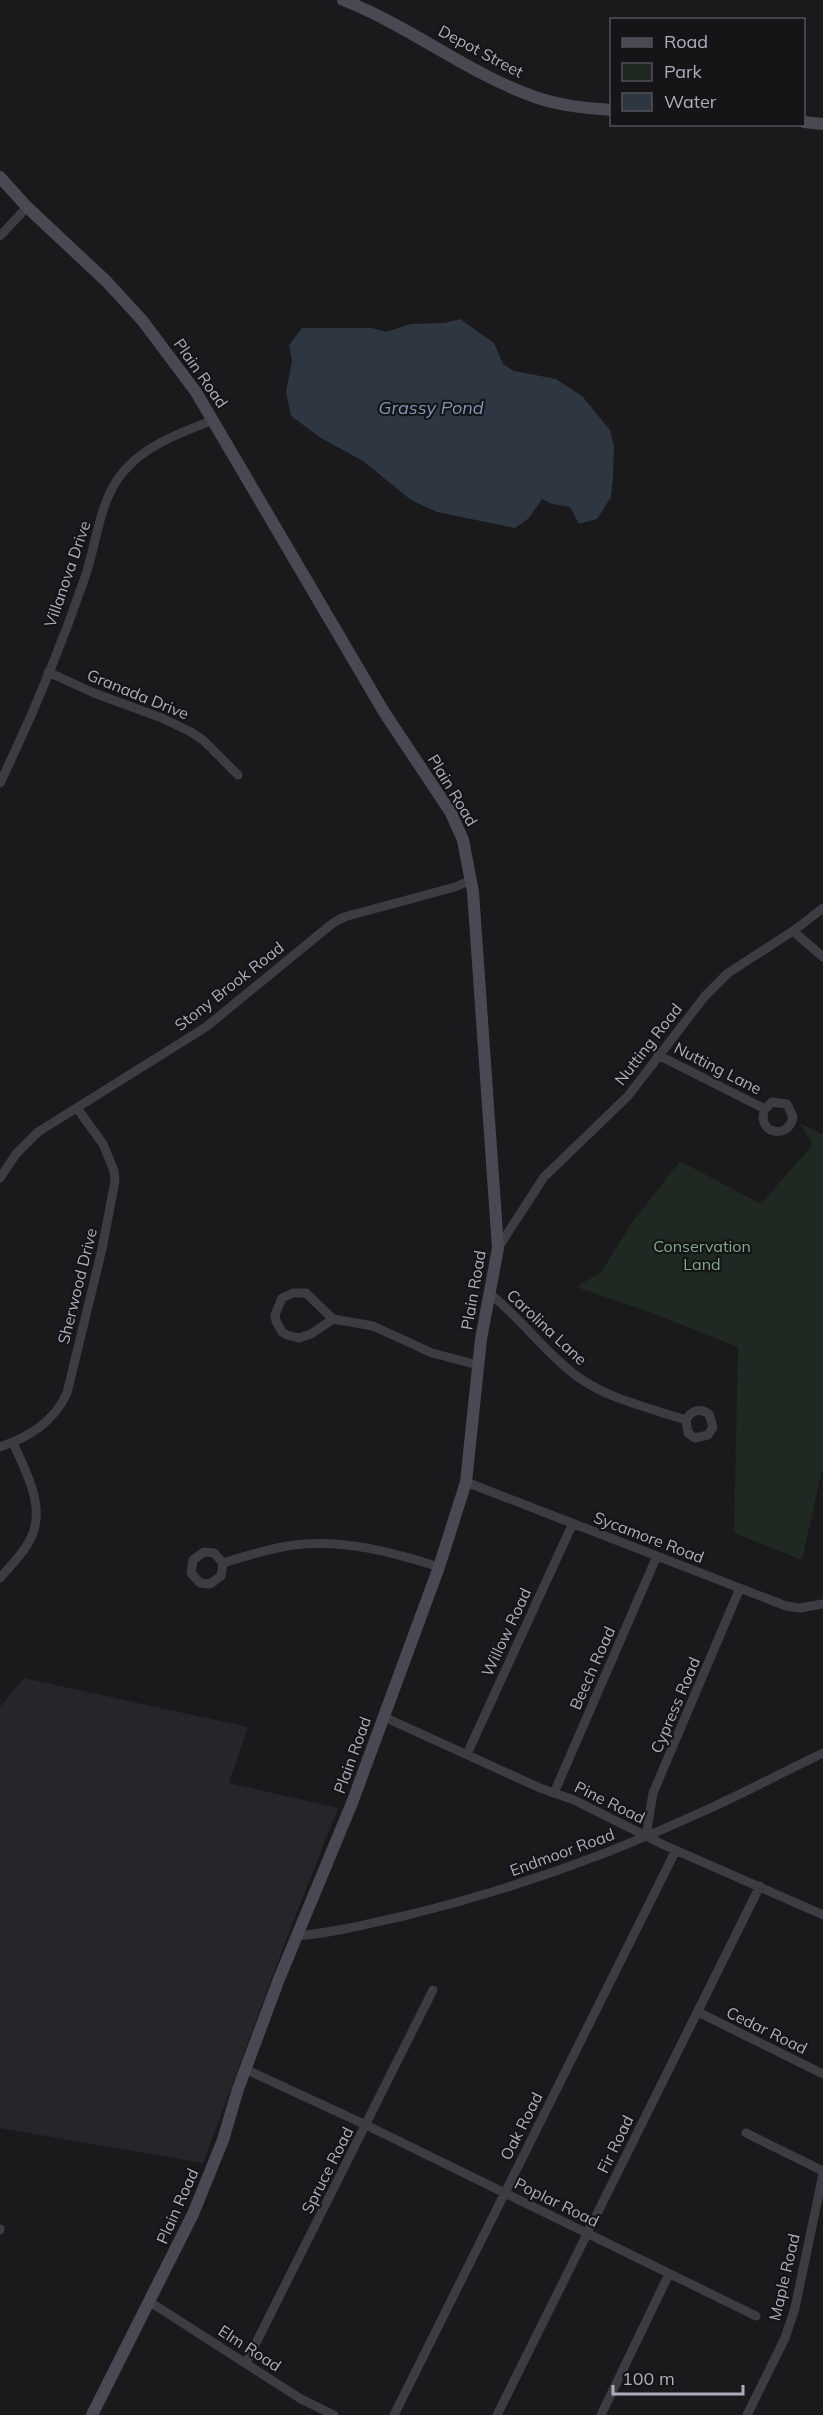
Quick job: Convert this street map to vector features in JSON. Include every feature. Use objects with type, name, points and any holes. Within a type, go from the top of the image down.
[{"type":"main road","name":"Depot Street","points":[[343,0],[379,15],[489,76],[531,95],[562,104],[610,110]]},
{"type":"main road","points":[[805,122],[823,124]]},
{"type":"main road","name":"Plain Road","points":[[0,177],[27,207],[82,257],[142,320],[173,359],[213,420],[384,712],[451,813],[463,840],[471,880],[488,1129],[497,1219],[498,1248],[477,1365],[466,1482],[439,1567],[352,1803],[296,1936],[193,2214],[92,2415]]},
{"type":"street","points":[[0,236],[27,207]]},
{"type":"street","name":"Villanova Drive","points":[[0,783],[48,672],[85,578],[104,509],[115,483],[132,462],[154,446],[213,420]]},
{"type":"street","name":"Granada Drive","points":[[48,672],[191,732],[208,744],[238,775]]},
{"type":"street","name":"Stony Brook Road","points":[[0,1178],[29,1139],[206,1027],[344,916],[455,887],[471,880]]},
{"type":"street","name":"Nutting Road","points":[[498,1248],[544,1177],[628,1096],[705,996],[728,973],[793,931],[823,908]]},
{"type":"street","points":[[793,931],[823,957]]},
{"type":"street","name":"Nutting Lane","points":[[658,1055],[765,1108]]},
{"type":"street","name":"Sherwood Drive","points":[[0,1448],[13,1443],[53,1417],[67,1393],[113,1197],[114,1171],[110,1157],[93,1128],[77,1108]]},
{"type":"street","points":[[497,1219],[516,1219]]},
{"type":"street","points":[[333,1319],[311,1334],[299,1338],[282,1332],[275,1315],[282,1298],[300,1292],[311,1296],[333,1319],[372,1326],[432,1353],[477,1365]]},
{"type":"street","name":"Carolina Lane","points":[[490,1294],[568,1369],[586,1383],[640,1405],[686,1419]]},
{"type":"street","points":[[0,1578],[27,1545],[36,1520],[33,1491],[13,1443]]},
{"type":"street","name":"Sycamore Road","points":[[466,1482],[786,1606],[801,1608],[823,1604]]},
{"type":"street","name":"Willow Road","points":[[467,1754],[573,1523]]},
{"type":"street","points":[[223,1563],[281,1547],[328,1543],[390,1553],[439,1567]]},
{"type":"street","name":"Beech Road","points":[[554,1793],[657,1556]]},
{"type":"street","name":"Cypress Road","points":[[646,1836],[653,1793],[740,1588]]},
{"type":"street","name":"Pine Road","points":[[384,1717],[574,1800],[676,1850],[823,1915]]},
{"type":"street","name":"Endmoor Road","points":[[296,1936],[343,1930],[506,1888],[646,1836],[703,1812],[823,1753]]},
{"type":"street","name":"Oak Road","points":[[394,2415],[676,1850]]},
{"type":"street","name":"Fir Road","points":[[497,2415],[760,1886]]},
{"type":"street","name":"Spruce Road","points":[[246,2363],[433,1990]]},
{"type":"street","name":"Cedar Road","points":[[698,2013],[823,2074]]},
{"type":"street","name":"Poplar Road","points":[[247,2070],[756,2316]]},
{"type":"street","points":[[746,2133],[823,2173]]},
{"type":"street","name":"Maple Road","points":[[747,2415],[784,2338],[795,2308],[823,2173]]},
{"type":"street","points":[[601,2415],[669,2274]]},
{"type":"street","name":"Elm Road","points":[[150,2302],[301,2399],[334,2415]]},
{"type":"shaded area","points":[[24,1678],[248,1727],[229,1783],[338,1808],[203,2163],[0,2128],[0,1707]]},
{"type":"green space","name":"Conservation Land","points":[[799,1123],[823,1134],[823,1465],[802,1560],[734,1533],[738,1347],[655,1314],[576,1287],[601,1272],[631,1224],[680,1161],[761,1204],[813,1144]]},
{"type":"water","name":"Grassy Pond","points":[[460,319],[494,343],[503,364],[514,371],[556,379],[582,396],[610,430],[614,446],[611,497],[597,519],[579,524],[570,507],[552,504],[542,499],[529,518],[515,528],[437,512],[411,500],[363,461],[321,438],[291,416],[286,392],[292,361],[289,345],[302,328],[372,328],[386,332],[411,324],[445,323]]}]
